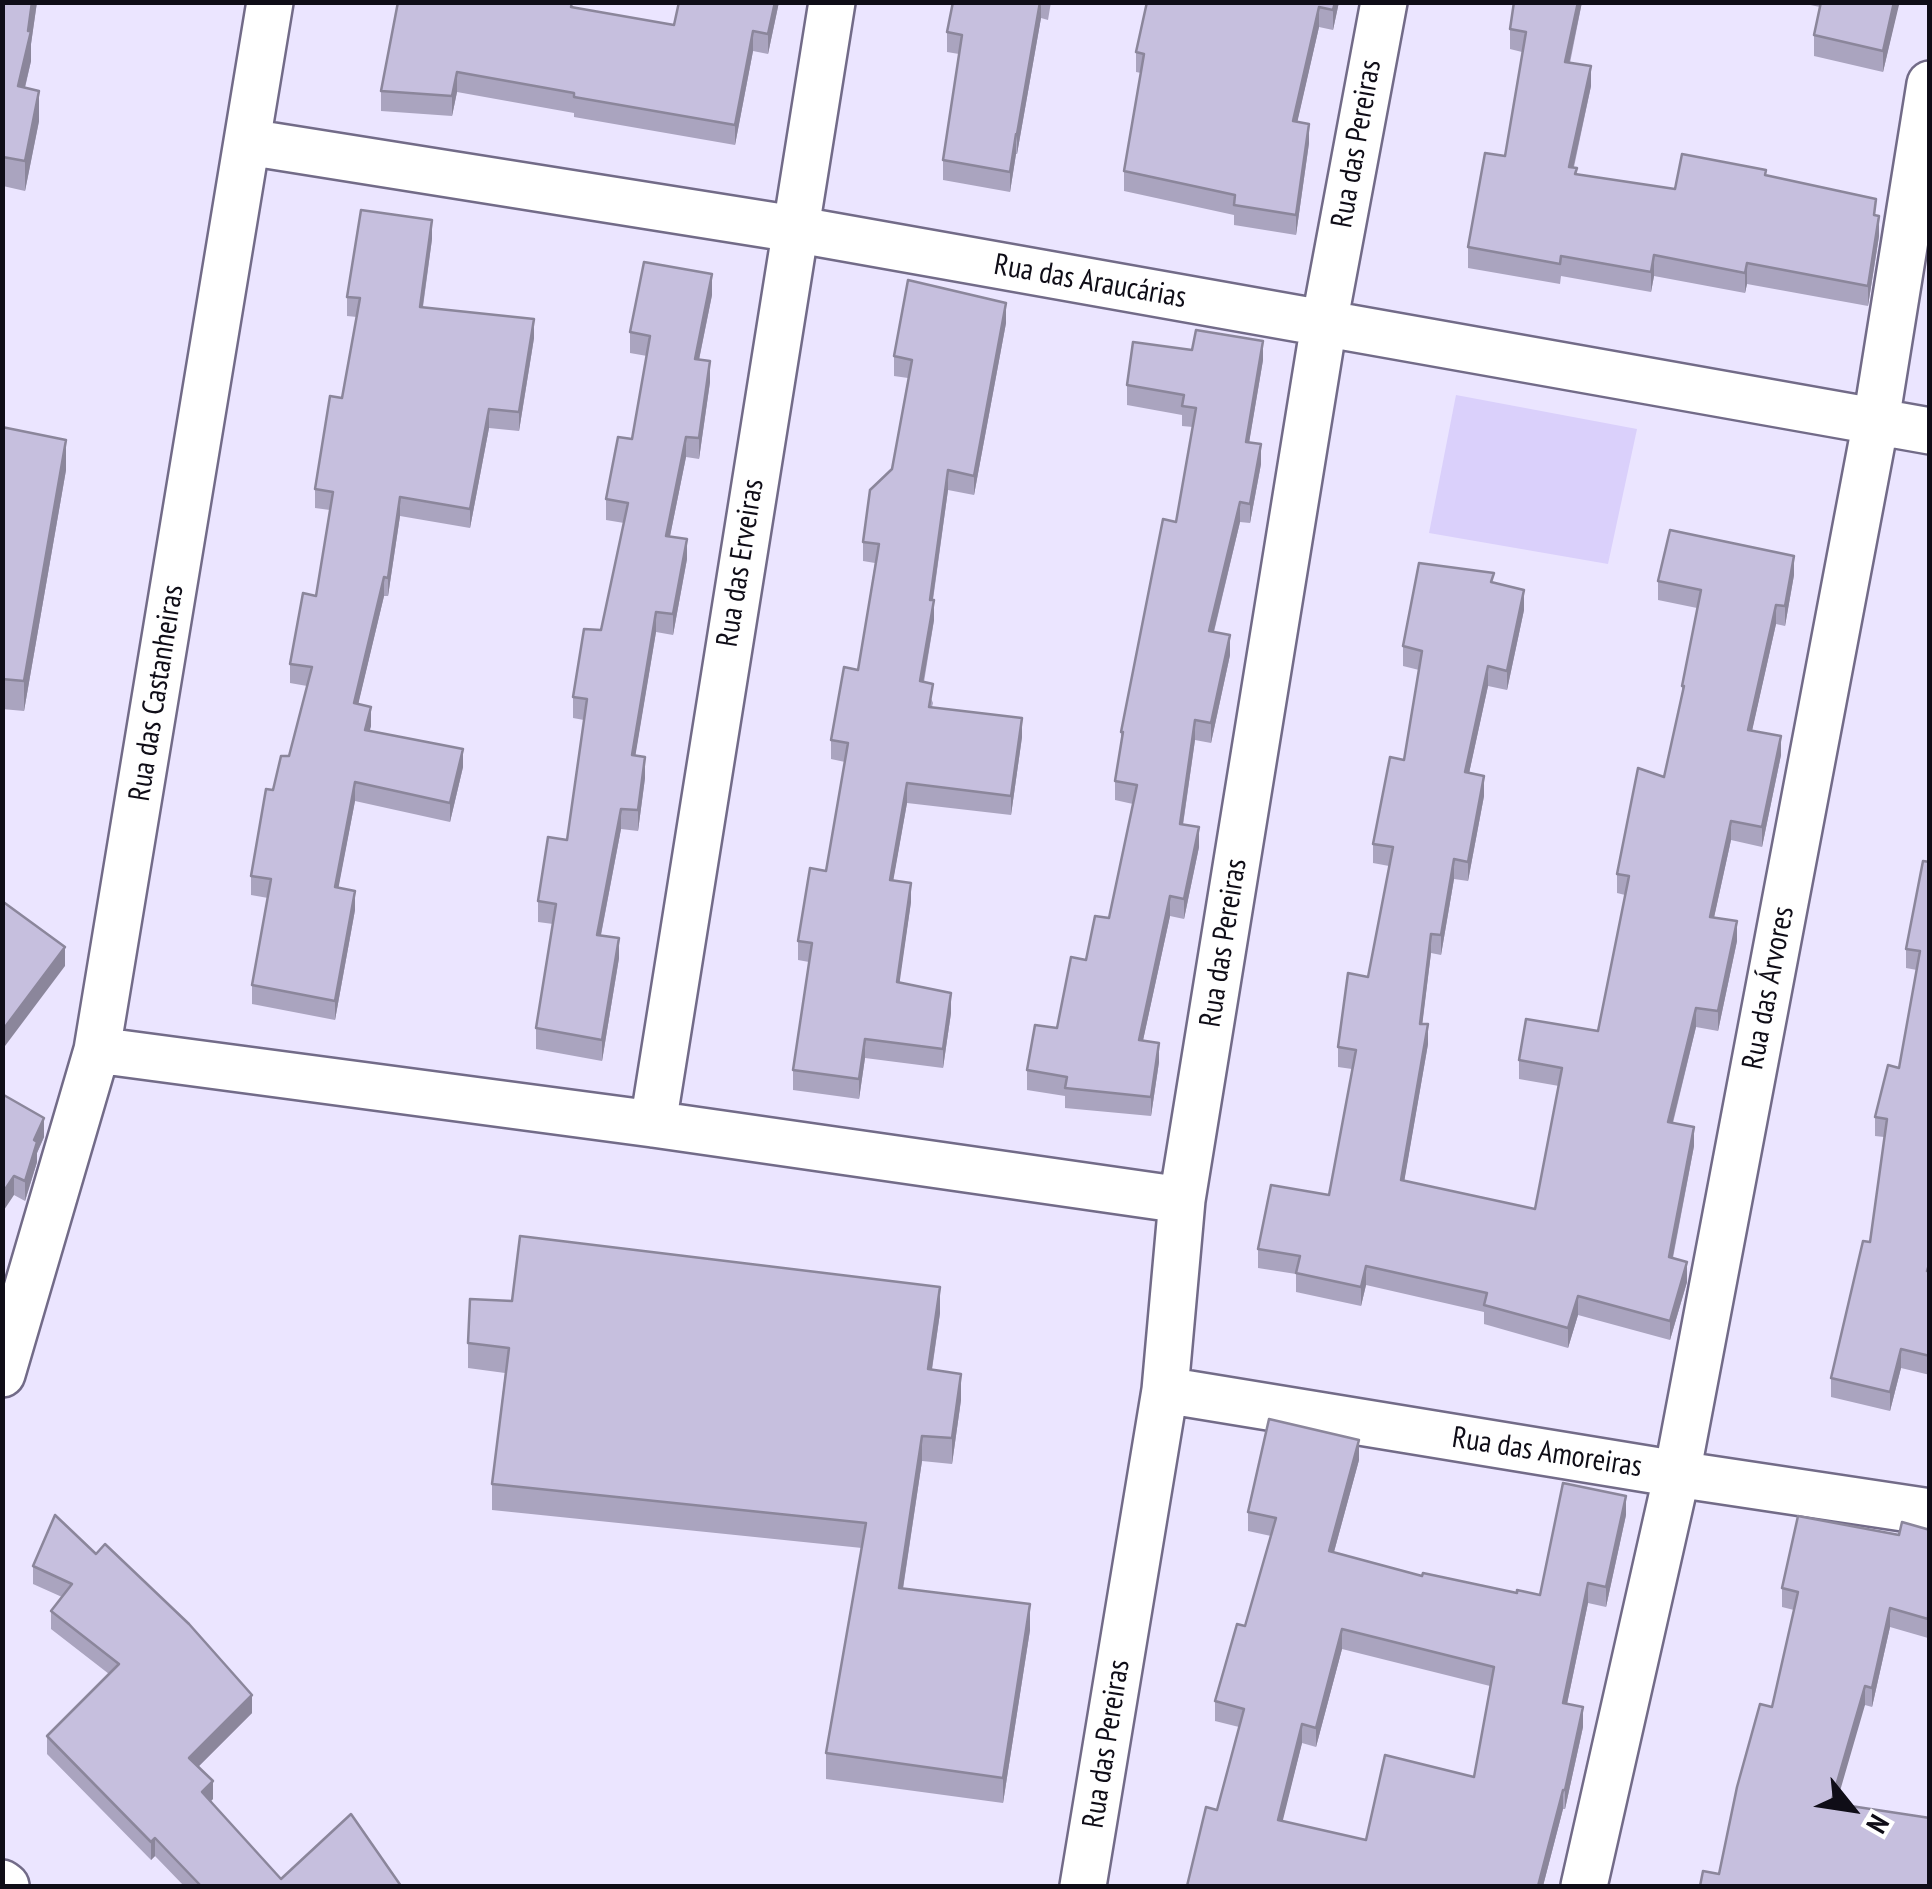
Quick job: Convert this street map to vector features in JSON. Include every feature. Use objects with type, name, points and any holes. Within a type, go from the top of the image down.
[{"type":"street","name":"Rua das Castanheiras","points":[[2,1374],[97,1050],[270,2]]},
{"type":"street","name":"Rua das Erveiras","points":[[653,1124],[832,2]]},
{"type":"street","name":"Rua das Pereiras","points":[[1083,1886],[1166,1390],[1182,1200],[1324,324],[1384,2]]},
{"type":"street","name":"Rua das Árvores","points":[[1584,1886],[1676,1474],[1876,421],[1930,84]]},
{"type":"street","name":"Rua das Araucárias","points":[[248,142],[794,229],[1930,431]]},
{"type":"street","points":[[97,1050],[1182,1200]]},
{"type":"street","name":"Rua das Amoreiras","points":[[1166,1390],[1930,1512]]},
{"type":"shaded area","points":[[1456,395],[1637,429],[1608,564],[1429,533]]},
{"type":"building","points":[[2,2],[32,2],[31,31],[18,86],[39,91],[25,161],[2,159]]},
{"type":"building","points":[[398,2],[572,2],[571,7],[674,25],[679,2],[775,2],[768,34],[753,31],[735,125],[457,72],[452,96],[381,91]]},
{"type":"building","points":[[953,2],[1040,2],[1010,172],[943,160],[962,35],[947,32]]},
{"type":"building","points":[[1147,2],[1335,2],[1333,10],[1319,7],[1293,121],[1309,124],[1296,215],[1234,205],[1235,195],[1124,171],[1144,54],[1136,52]]},
{"type":"building","points":[[1514,2],[1578,2],[1565,62],[1591,66],[1569,167],[1577,168],[1575,174],[1675,189],[1682,154],[1766,170],[1765,175],[1876,199],[1874,215],[1879,216],[1868,286],[1747,263],[1745,273],[1654,255],[1651,272],[1561,256],[1560,264],[1468,247],[1485,153],[1505,156],[1526,32],[1510,29]]},
{"type":"building","points":[[1821,2],[1894,2],[1883,51],[1814,35]]},
{"type":"building","points":[[361,210],[432,220],[420,307],[534,319],[519,412],[489,409],[470,509],[400,497],[388,578],[384,577],[354,703],[371,707],[365,730],[463,749],[450,803],[355,782],[335,887],[355,891],[335,1001],[252,985],[271,879],[251,876],[266,789],[273,790],[281,756],[289,756],[312,667],[290,664],[303,593],[316,596],[333,492],[315,489],[330,396],[342,398],[360,298],[347,297]]},
{"type":"building","points":[[644,262],[712,274],[695,359],[710,361],[699,438],[686,437],[666,536],[687,539],[673,614],[656,612],[632,755],[645,757],[638,810],[621,809],[597,935],[619,938],[602,1040],[536,1028],[556,904],[538,901],[548,837],[567,840],[587,699],[573,697],[584,629],[601,630],[628,503],[606,499],[618,437],[632,439],[650,336],[630,332]]},
{"type":"building","points":[[908,280],[1006,303],[974,476],[948,470],[930,600],[934,600],[920,681],[933,684],[929,707],[1022,718],[1011,796],[907,783],[890,880],[911,883],[897,982],[951,993],[943,1049],[865,1039],[859,1079],[793,1070],[812,943],[798,941],[810,868],[826,871],[848,743],[831,740],[844,667],[858,670],[879,544],[863,542],[870,490],[892,469],[912,360],[894,356]]},
{"type":"building","points":[[1196,330],[1263,341],[1246,442],[1261,444],[1250,504],[1240,502],[1209,631],[1230,635],[1211,723],[1195,720],[1180,824],[1199,827],[1184,899],[1170,896],[1139,1040],[1159,1043],[1151,1097],[1065,1088],[1067,1077],[1027,1070],[1035,1025],[1057,1028],[1071,957],[1086,960],[1095,916],[1109,918],[1137,785],[1115,781],[1121,732],[1163,519],[1176,522],[1196,408],[1182,406],[1184,395],[1127,385],[1133,342],[1192,350]]},
{"type":"building","points":[[2,427],[66,440],[24,681],[2,679]]},
{"type":"building","points":[[1670,530],[1794,556],[1785,606],[1776,605],[1748,730],[1781,736],[1762,827],[1731,821],[1710,917],[1737,921],[1718,1011],[1696,1008],[1668,1122],[1694,1127],[1669,1257],[1687,1262],[1670,1321],[1578,1296],[1568,1328],[1484,1305],[1487,1293],[1366,1266],[1361,1287],[1296,1273],[1300,1256],[1258,1249],[1271,1185],[1329,1195],[1356,1050],[1338,1047],[1348,973],[1368,977],[1393,847],[1373,844],[1390,757],[1404,760],[1422,651],[1403,646],[1419,563],[1494,573],[1491,582],[1524,590],[1507,671],[1488,666],[1465,772],[1484,776],[1468,862],[1454,859],[1441,935],[1431,934],[1420,1024],[1428,1024],[1401,1180],[1535,1209],[1562,1068],[1519,1060],[1526,1019],[1598,1031],[1629,876],[1617,874],[1638,768],[1664,777],[1701,590],[1658,581]]},
{"type":"building","points":[[1923,861],[1930,862],[1930,1356],[1901,1349],[1890,1392],[1831,1378],[1863,1241],[1870,1242],[1887,1119],[1875,1117],[1888,1065],[1899,1068],[1920,951],[1906,949]]},
{"type":"building","points":[[2,901],[65,947],[2,1031]]},
{"type":"building","points":[[2,1094],[44,1118],[34,1140],[37,1142],[25,1181],[14,1176],[2,1194]]},
{"type":"building","points":[[520,1236],[940,1287],[928,1369],[961,1374],[952,1438],[922,1436],[899,1588],[1030,1604],[1003,1778],[826,1753],[866,1523],[492,1484],[509,1348],[468,1343],[470,1299],[512,1301]]},
{"type":"building","points":[[1269,1419],[1359,1440],[1329,1551],[1422,1576],[1423,1573],[1540,1595],[1563,1483],[1626,1496],[1606,1587],[1588,1583],[1563,1703],[1583,1707],[1538,1886],[1187,1886],[1206,1807],[1217,1810],[1244,1709],[1215,1701],[1237,1624],[1245,1626],[1276,1518],[1248,1512]],"holes":[[[1342,1629],[1494,1667],[1474,1777],[1385,1755],[1366,1840],[1278,1820],[1302,1724],[1316,1728]]]},
{"type":"building","points":[[55,1515],[96,1554],[105,1544],[189,1624],[252,1695],[189,1758],[213,1781],[202,1792],[281,1879],[351,1814],[401,1886],[201,1886],[155,1838],[151,1842],[47,1736],[119,1664],[51,1611],[72,1584],[33,1566]]},
{"type":"building","points":[[1798,1516],[1899,1535],[1902,1522],[1930,1530],[1928,1619],[1890,1608],[1872,1688],[1865,1686],[1831,1803],[1930,1818],[1930,1886],[1700,1886],[1703,1871],[1719,1874],[1760,1704],[1772,1707],[1798,1592],[1782,1588]]}]
